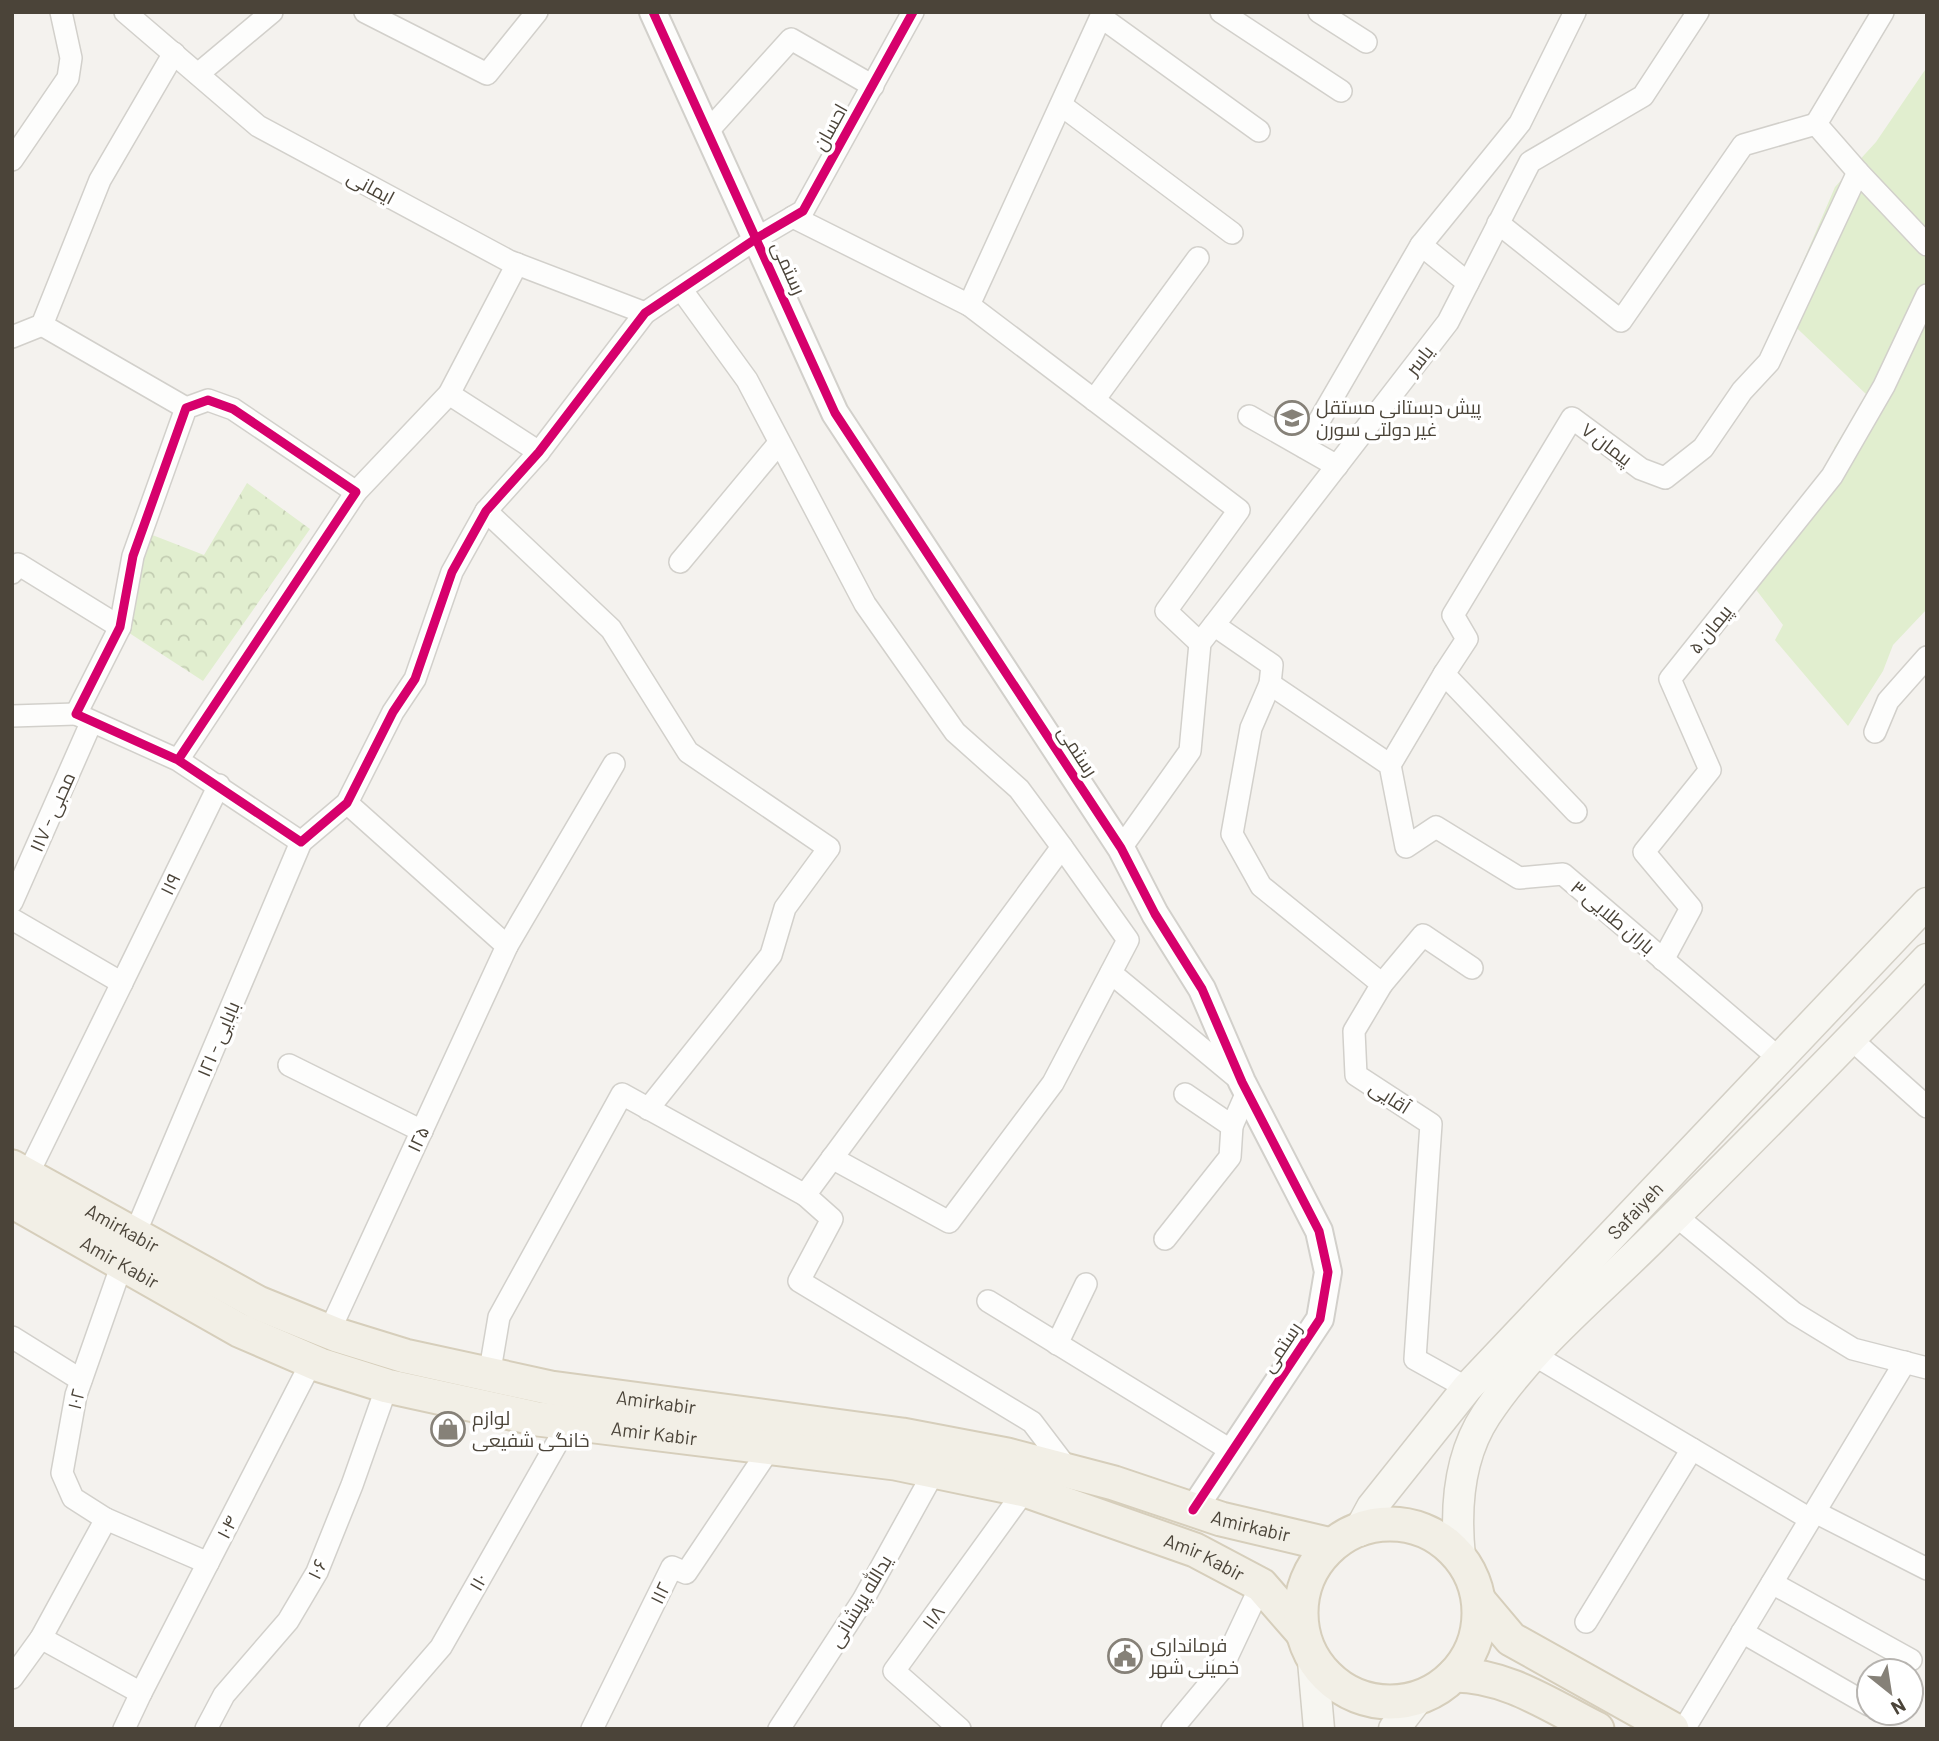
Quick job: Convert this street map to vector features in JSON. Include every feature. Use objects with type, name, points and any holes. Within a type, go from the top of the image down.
[{"type":"main road","name":"Safaiyeh","points":[[1345,1538],[1467,1388],[1781,1060],[1927,903]]},
{"type":"main road","name":"Safaiyeh","points":[[1460,1557],[1459,1494],[1466,1457],[1486,1415],[1534,1355],[1676,1216],[1927,959]]},
{"type":"main road","name":"Amirkabir","points":[[17,1181],[128,1250],[329,1332],[405,1356],[752,1435],[902,1435],[1070,1472],[1193,1510],[1345,1538]]},
{"type":"main road","name":"Amir Kabir","points":[[128,1250],[239,1330],[312,1362],[387,1386],[569,1422],[752,1435],[1025,1490],[1195,1550],[1261,1585],[1308,1646]]},
{"type":"main road","points":[[1319,1729],[1308,1646],[1300,1616],[1305,1584],[1320,1557],[1345,1538],[1374,1525],[1406,1525],[1436,1536],[1460,1557],[1475,1586],[1479,1601],[1479,1618],[1472,1649],[1454,1675],[1418,1698],[1394,1729]]},
{"type":"main road","points":[[1479,1601],[1511,1639],[1672,1729]]},
{"type":"main road","points":[[1308,1646],[1335,1684],[1363,1699],[1392,1703],[1418,1698]]},
{"type":"main road","points":[[1454,1675],[1485,1676],[1506,1683],[1597,1729]]},
{"type":"street","points":[[12,160],[68,78],[71,58],[61,12]]},
{"type":"street","name":"ایمانی","points":[[125,12],[258,126],[517,264],[645,313]]},
{"type":"street","points":[[198,74],[272,12]]},
{"type":"street","points":[[365,12],[487,74],[537,12]]},
{"type":"street","name":"رستمی","points":[[653,12],[835,413],[1121,848],[1155,914],[1202,989],[1245,1087],[1320,1231],[1328,1272],[1320,1320],[1193,1510]]},
{"type":"street","name":"احسان","points":[[347,803],[393,712],[415,679],[452,572],[486,511],[539,452],[645,313],[757,238],[803,211],[913,12]]},
{"type":"street","points":[[1221,12],[1341,91]]},
{"type":"street","points":[[1319,12],[1366,42]]},
{"type":"street","points":[[1304,447],[1421,245],[1520,123],[1576,12]]},
{"type":"street","name":"یاسر","points":[[1200,643],[1448,322],[1530,162],[1643,96],[1698,12]]},
{"type":"street","points":[[1498,223],[1621,321],[1743,145],[1816,124],[1883,12]]},
{"type":"street","points":[[969,305],[1102,14],[1259,131]]},
{"type":"street","points":[[708,131],[791,39],[873,86]]},
{"type":"street","points":[[12,337],[42,324],[100,180],[174,53]]},
{"type":"street","points":[[1061,106],[1232,233]]},
{"type":"street","points":[[1816,124],[1927,245]]},
{"type":"street","name":"پیمان ۷","points":[[1444,674],[1467,639],[1453,615],[1572,418],[1641,469],[1665,478],[1703,448],[1742,391],[1769,362],[1858,172]]},
{"type":"street","points":[[793,217],[969,305],[1239,510],[1166,611],[1200,643],[1190,751],[1121,848]]},
{"type":"street","points":[[1421,245],[1468,283]]},
{"type":"street","points":[[1094,400],[1198,258]]},
{"type":"street","points":[[178,760],[356,492],[449,394],[517,264]]},
{"type":"street","points":[[681,289],[747,380],[865,604],[956,732],[1019,789],[1128,940],[1053,1083],[948,1223],[832,1158]]},
{"type":"street","name":"پیمان ۵","points":[[1663,960],[1692,908],[1644,852],[1710,770],[1670,679],[1832,476],[1884,386],[1927,295]]},
{"type":"street","points":[[42,324],[186,408],[208,400],[233,409],[356,492]]},
{"type":"street","points":[[449,394],[539,452]]},
{"type":"street","name":"محبی - ۱۱۷","points":[[12,902],[120,627],[133,556],[186,408]]},
{"type":"street","points":[[1249,416],[1337,466]]},
{"type":"street","points":[[680,562],[779,443]]},
{"type":"street","points":[[486,511],[611,629],[688,752],[829,848],[785,908],[771,955],[649,1109]]},
{"type":"street","points":[[12,573],[18,564],[120,627]]},
{"type":"street","points":[[1214,625],[1272,665],[1270,684],[1251,728],[1232,834],[1261,886],[1382,984],[1423,935],[1472,968]]},
{"type":"street","points":[[1875,732],[1888,701],[1927,657]]},
{"type":"street","points":[[1270,684],[1390,765],[1444,674],[1576,812]]},
{"type":"street","points":[[12,716],[84,719],[178,760],[301,842],[347,803],[507,946]]},
{"type":"street","name":"۱۲۵","points":[[329,1332],[507,946],[614,764]]},
{"type":"street","name":"باران طلایی ۳","points":[[1390,765],[1405,847],[1436,827],[1519,878],[1563,874],[1781,1060]]},
{"type":"street","name":"۱۱۹","points":[[17,1181],[122,983],[219,785]]},
{"type":"street","name":"بابایی - ۱۲۱","points":[[128,1250],[301,842]]},
{"type":"street","points":[[805,1195],[1062,848]]},
{"type":"street","points":[[12,919],[122,983]]},
{"type":"street","points":[[1111,973],[1245,1087],[1232,1126],[1230,1157],[1165,1239]]},
{"type":"street","name":"آقایی","points":[[1382,984],[1354,1031],[1356,1075],[1431,1124],[1415,1359],[1467,1388]]},
{"type":"street","points":[[1851,1039],[1927,1107]]},
{"type":"street","points":[[289,1065],[422,1131]]},
{"type":"street","points":[[489,1376],[499,1317],[622,1094],[805,1195],[832,1219],[799,1280],[1032,1422],[1070,1472]]},
{"type":"street","points":[[1185,1094],[1232,1126]]},
{"type":"street","points":[[1676,1216],[1794,1313],[1853,1349],[1927,1368]]},
{"type":"street","name":"۱۰۲","points":[[128,1250],[81,1380],[62,1473],[73,1498],[106,1519],[208,1563]]},
{"type":"street","points":[[1058,1344],[1086,1284]]},
{"type":"street","points":[[988,1301],[1233,1451]]},
{"type":"street","points":[[12,1337],[81,1380]]},
{"type":"street","points":[[1534,1355],[1692,1449],[1812,1516],[1927,1569]]},
{"type":"street","name":"۱۰۴","points":[[124,1729],[312,1362]]},
{"type":"street","points":[[1685,1729],[1905,1362]]},
{"type":"street","name":"۱۰۶","points":[[206,1729],[225,1695],[288,1621],[317,1572],[352,1485],[387,1386]]},
{"type":"street","name":"۱۱۰","points":[[370,1729],[441,1647],[569,1422]]},
{"type":"street","name":"۱۱۲","points":[[592,1729],[672,1567],[686,1573],[752,1435]]},
{"type":"street","points":[[1586,1622],[1692,1449]]},
{"type":"street","name":"یدالله پریشانی","points":[[779,1729],[863,1600],[936,1470]]},
{"type":"street","name":"۱۱۸","points":[[960,1729],[894,1671],[1025,1490]]},
{"type":"street","points":[[12,1678],[41,1638],[106,1519]]},
{"type":"street","points":[[1772,1583],[1906,1657]]},
{"type":"street","points":[[1172,1729],[1220,1670],[1261,1585]]},
{"type":"street","points":[[1742,1632],[1855,1697]]},
{"type":"street","points":[[41,1638],[141,1693]]},
{"type":"green space","points":[[1927,67],[1927,609],[1893,645],[1883,671],[1848,726],[1775,640],[1783,625],[1754,587],[1847,460],[1834,448],[1867,395],[1781,313],[1835,187],[1876,142]]},
{"type":"green space","points":[[247,483],[310,529],[203,681],[120,627],[142,531],[204,555]]},
{"type":"cycle path","points":[[653,12],[835,413],[1121,848],[1155,914],[1202,989],[1242,1082],[1319,1231],[1328,1272],[1320,1319],[1193,1510]]},
{"type":"cycle path","points":[[178,760],[356,492],[233,409],[208,400],[186,408],[133,556],[120,627],[76,714],[178,760],[301,842],[347,803],[393,712],[415,679],[452,572],[486,511],[539,452],[645,313],[757,238],[803,211],[913,12]]},
{"type":"place","name":"پیش دبستانی مستقل غیر دولتی سورن","points":[[1292,418]]},
{"type":"place","name":"لوازم خانگی شفیعی","points":[[448,1429]]},
{"type":"place","name":"فرمانداری خمینی شهر","points":[[1125,1656]]}]
